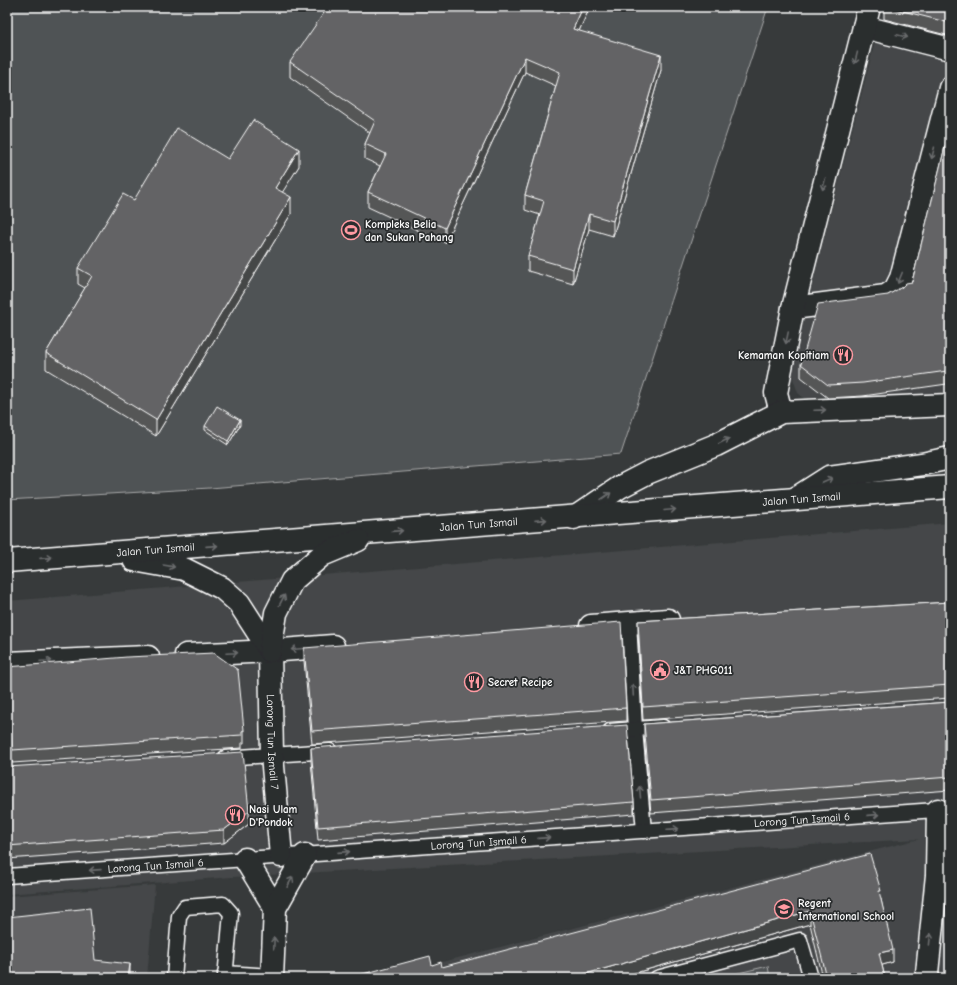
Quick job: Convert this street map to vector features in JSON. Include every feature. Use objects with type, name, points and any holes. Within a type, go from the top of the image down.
[{"type":"street","points":[[781,412],[776,393],[794,308],[866,17],[950,48]]},
{"type":"street","points":[[794,308],[886,296],[895,290],[901,278],[950,88]]},
{"type":"street","points":[[574,518],[620,487],[640,476],[716,445],[781,412],[950,405]]},
{"type":"street","points":[[794,499],[829,477],[922,464],[950,458]]},
{"type":"street","name":"Jalan Tun Ismail","points":[[7,561],[574,518],[950,487]]},
{"type":"street","name":"Lorong Tun Ismail 7","points":[[281,856],[272,755],[270,651],[276,613],[292,581],[322,555],[374,533]]},
{"type":"street","points":[[103,554],[184,569],[222,588],[239,603],[270,651]]},
{"type":"street","points":[[575,627],[684,619]]},
{"type":"street","points":[[7,663],[270,651],[356,644]]},
{"type":"street","points":[[928,978],[927,973],[943,875],[944,810]]},
{"type":"street","points":[[273,977],[275,908],[305,855]]},
{"type":"street","points":[[245,859],[275,908]]},
{"type":"lane","points":[[630,622],[635,729],[644,831]]},
{"type":"lane","points":[[596,732],[675,726]]},
{"type":"lane","points":[[210,759],[343,750]]},
{"type":"lane","name":"Lorong Tun Ismail 6","points":[[7,876],[944,810]]},
{"type":"lane","points":[[174,978],[179,916],[185,907],[223,904],[231,913],[225,976],[273,977]]},
{"type":"lane","points":[[657,978],[800,940],[811,978]]},
{"type":"shaded area","name":"Kompleks Belia dan Sukan Pahang","points":[[7,7],[768,7],[621,454],[210,488],[7,500]]},
{"type":"shaded area","points":[[884,7],[950,7],[950,389],[941,393],[829,407],[810,404],[798,393],[793,379],[791,365]]},
{"type":"shaded area","points":[[950,523],[950,978],[380,978],[919,839],[232,877],[7,894],[7,601]]},
{"type":"shaded area","points":[[155,885],[147,978],[7,978],[7,896]]},
{"type":"shaded area","points":[[768,966],[770,978],[717,978]]},
{"type":"building","points":[[328,7],[583,7],[573,29],[661,55],[613,221],[589,214],[573,269],[528,256],[544,201],[525,195],[560,72],[525,57],[445,228],[368,192],[386,154],[365,144],[375,121],[290,62]]},
{"type":"building","points":[[887,7],[950,7],[950,23]]},
{"type":"building","points":[[253,120],[299,149],[275,188],[291,197],[156,420],[46,353],[92,276],[78,268],[123,194],[134,200],[177,128],[228,159]]},
{"type":"building","points":[[950,126],[950,369],[947,371],[863,383],[828,385],[801,364],[818,304],[888,295],[906,283],[912,282]]},
{"type":"building","points":[[217,406],[240,420],[228,441],[205,426]]},
{"type":"building","points":[[950,602],[950,685],[643,707],[638,621]]},
{"type":"building","points":[[621,622],[626,708],[312,731],[304,648]]},
{"type":"building","points":[[214,653],[238,670],[244,730],[242,731],[242,735],[12,750],[7,693],[7,667],[127,657]]},
{"type":"building","points":[[950,702],[950,777],[651,800],[644,724]]},
{"type":"building","points":[[627,725],[634,802],[318,827],[311,748]]},
{"type":"building","points":[[243,752],[249,811],[224,830],[7,846],[7,767]]},
{"type":"building","name":"Regent International School","points":[[870,854],[881,891],[879,891],[893,950],[879,953],[885,978],[827,978],[810,911],[571,978],[348,978],[430,956],[432,965],[441,962],[442,967]]},
{"type":"building","points":[[950,869],[950,919],[947,883]]},
{"type":"building","points":[[90,908],[95,960],[130,964],[128,978],[7,978],[7,917]]},
{"type":"place","name":"Kompleks Belia dan Sukan Pahang","points":[[351,230]]},
{"type":"place","name":"Kemaman Kopitiam","points":[[843,355]]},
{"type":"place","name":"J&T PHG011","points":[[660,670]]},
{"type":"place","name":"Secret Recipe","points":[[474,682]]},
{"type":"place","name":"Nasi Ulam D'Pondok","points":[[235,815]]},
{"type":"place","name":"Regent International School","points":[[784,909]]}]
